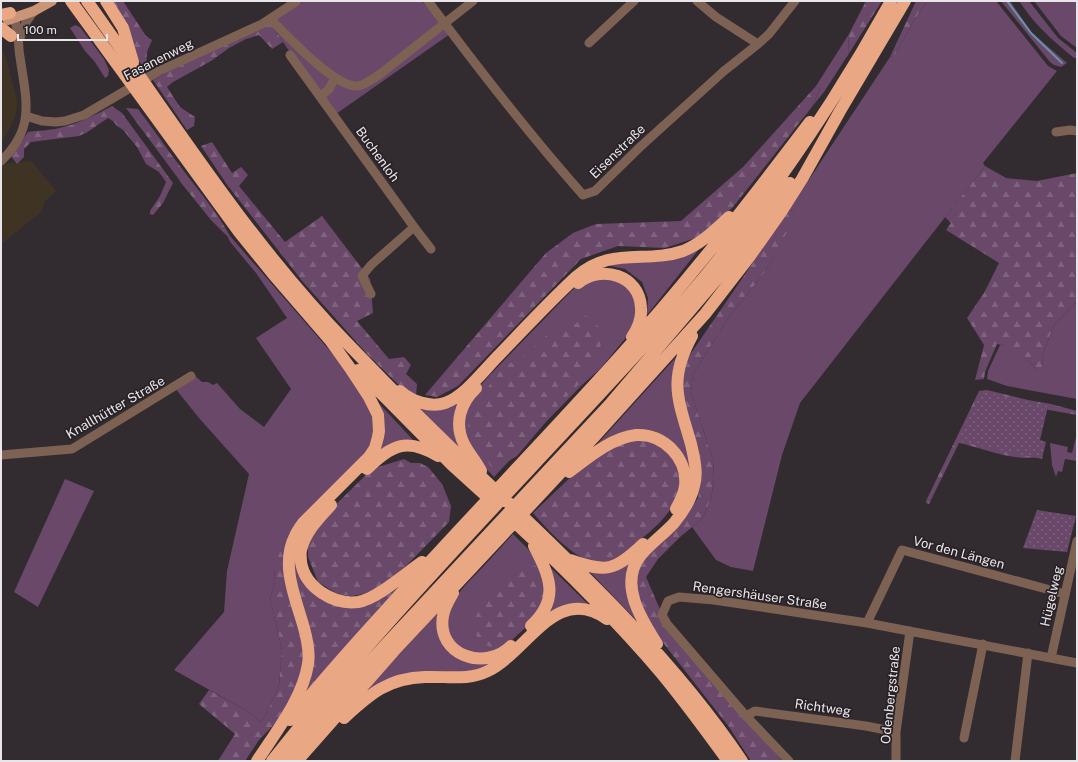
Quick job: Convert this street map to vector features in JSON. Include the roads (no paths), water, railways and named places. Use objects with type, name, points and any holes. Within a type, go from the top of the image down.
[{"type":"highway","points":[[86,1],[152,92],[186,143],[252,232],[319,313],[398,396],[472,470],[536,540],[628,636],[663,676],[728,761]]},
{"type":"highway","points":[[106,1],[123,28],[135,69]]},
{"type":"highway","points":[[272,761],[332,686],[413,594],[642,348],[706,275],[762,203],[802,148],[891,1]]},
{"type":"highway","points":[[299,758],[394,651],[542,494],[705,314],[750,256],[781,212],[802,179],[905,1]]},
{"type":"highway","points":[[72,2],[239,232],[273,274],[330,340],[452,465]]},
{"type":"highway","points":[[6,19],[15,39]]},
{"type":"highway","points":[[257,761],[337,663],[443,547],[535,450],[675,294],[755,194],[825,102],[845,79]]},
{"type":"highway","points":[[286,761],[348,686],[600,414],[715,282],[776,204],[840,111]]},
{"type":"highway","points":[[367,364],[403,394],[420,403],[429,405],[446,403],[469,386],[539,313],[588,267],[612,258],[672,254],[694,246],[717,229],[755,194]]},
{"type":"highway","points":[[472,470],[459,427],[460,413],[466,400],[473,390],[573,288],[582,280],[591,275],[601,273],[619,276],[634,287],[639,297],[641,319],[637,330],[621,355]]},
{"type":"highway","points":[[678,677],[642,620],[633,596],[632,576],[634,566],[641,555],[682,513],[690,499],[695,485],[696,473],[693,452],[681,410],[676,384],[678,369],[684,350],[705,314]]},
{"type":"highway","points":[[257,761],[289,711],[306,676],[308,663],[306,635],[290,573],[290,554],[295,536],[303,523],[312,513],[368,457],[375,448],[378,437],[379,423],[374,406],[330,340]]},
{"type":"highway","points":[[443,547],[378,594],[360,602],[345,602],[334,599],[321,592],[312,584],[305,574],[300,552],[304,540],[321,516],[379,458],[388,451],[404,445],[414,446],[429,451],[452,465],[472,470],[487,483],[536,540],[568,559],[590,567],[601,568],[619,564],[640,547],[675,510],[682,498],[685,486],[685,473],[680,459],[666,444],[657,439],[637,435],[610,444],[597,452],[542,494]]},
{"type":"highway","points":[[468,571],[448,603],[443,616],[443,627],[446,638],[451,646],[459,653],[478,659],[489,658],[508,649],[537,621],[544,612],[550,590],[549,576],[536,540]]},
{"type":"highway","points":[[568,559],[617,609],[678,677],[726,738],[742,761]]},
{"type":"highway","points":[[299,758],[354,709],[384,686],[409,678],[467,677],[487,671],[504,661],[545,623],[562,612],[570,609],[578,608],[599,613],[628,636]]},
{"type":"main road","points":[[6,19],[40,1]]},
{"type":"main road","points":[[6,19],[34,11],[52,1]]},
{"type":"street","name":"Fasanenweg","points":[[26,116],[50,122],[65,121],[84,116],[113,97],[176,62],[270,19],[298,1]]},
{"type":"street","name":"Eisenstraße","points":[[428,1],[539,144],[583,195],[595,191],[640,147],[712,81],[769,34],[795,1]]},
{"type":"street","points":[[270,19],[323,69],[335,78],[357,86],[368,82],[473,1]]},
{"type":"street","points":[[589,43],[634,1]]},
{"type":"street","points":[[697,1],[716,17],[758,44]]},
{"type":"street","points":[[1,161],[19,137],[26,116],[26,94],[15,39],[34,11]]},
{"type":"street","name":"Buchenloh","points":[[290,55],[431,249]]},
{"type":"street","points":[[320,97],[329,90],[335,78]]},
{"type":"street","points":[[1056,132],[1070,130],[1077,131]]},
{"type":"street","points":[[371,294],[362,276],[371,265],[414,227]]},
{"type":"street","name":"Knallhütter Straße","points":[[1,455],[72,449],[191,376]]},
{"type":"street","name":"Hügelweg","points":[[1050,658],[1077,541]]},
{"type":"street","name":"Vor den Längen","points":[[867,623],[902,550],[1065,594]]},
{"type":"street","name":"Rengershäuser Straße","points":[[788,761],[746,716],[667,624],[662,615],[668,601],[679,597],[714,600],[867,623],[1077,663]]},
{"type":"street","name":"Odenbergstraße","points":[[896,761],[896,732],[910,631]]},
{"type":"street","points":[[964,738],[983,644]]},
{"type":"street","points":[[1015,761],[1028,653]]},
{"type":"street","name":"Richtweg","points":[[746,716],[755,711],[866,726],[896,732]]},
{"type":"waterway","points":[[1007,1],[1031,33],[1062,63]]}]
